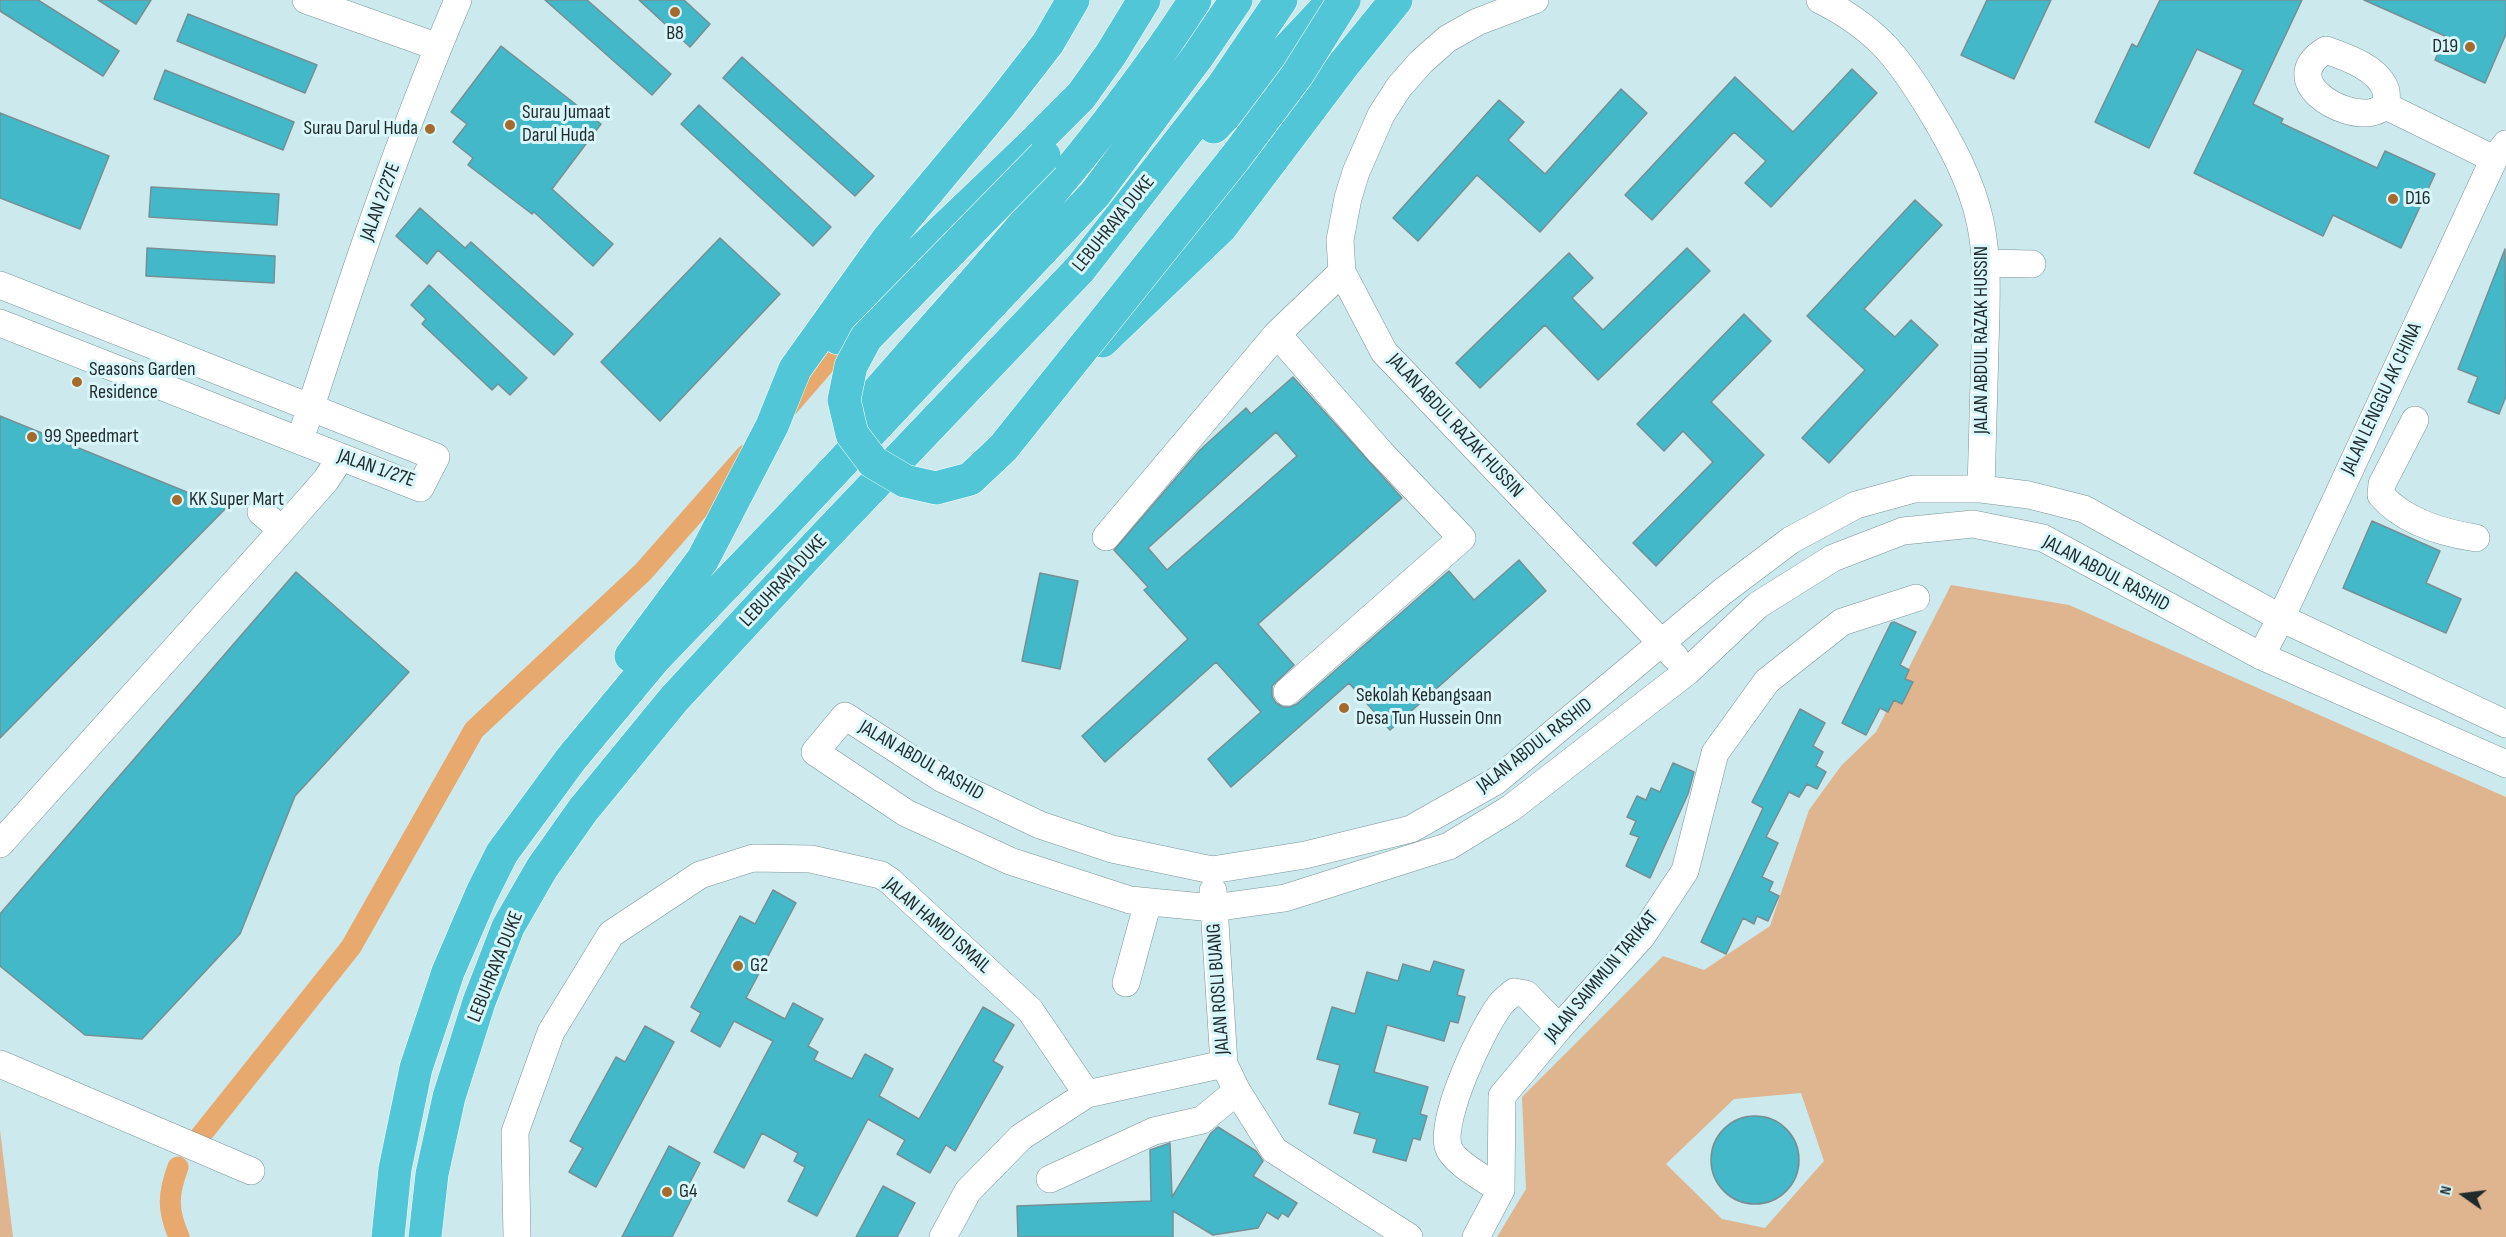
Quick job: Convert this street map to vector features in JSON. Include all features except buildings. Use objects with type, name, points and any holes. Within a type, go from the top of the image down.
[{"type":"highway","points":[[502,853],[559,747],[659,622],[703,559],[772,426],[795,369],[888,239],[1000,105],[1048,43],[1073,0]]},
{"type":"highway","points":[[772,426],[806,377],[858,315],[899,272],[1081,96],[1111,54],[1144,0]]},
{"type":"highway","points":[[1163,0],[1113,77],[1070,129],[866,338],[851,366],[844,400],[852,434],[873,462],[905,481],[936,488],[970,479],[1003,448],[1235,158],[1297,75],[1344,0]]},
{"type":"highway","points":[[783,525],[867,404],[1069,173],[1126,100],[1195,0]]},
{"type":"highway","name":"LEBUHRAYA DUKE","points":[[388,1237],[395,1169],[416,1068],[448,972],[502,853],[572,759],[630,687],[1095,194],[1198,56],[1236,0]]},
{"type":"highway","name":"LEBUHRAYA DUKE","points":[[425,1237],[432,1174],[449,1097],[479,1002],[508,927],[542,868],[583,810],[674,699],[813,549],[1080,269],[1222,87],[1281,0]]},
{"type":"highway","points":[[1080,269],[1334,0]]},
{"type":"highway","points":[[1046,395],[1221,227],[1344,64],[1396,0]]},
{"type":"street","points":[[306,0],[438,47]]},
{"type":"street","name":"JALAN 2/27E","points":[[300,441],[324,364],[438,47],[458,0]]},
{"type":"street","name":"JALAN ABDUL RAZAK HUSSIN","points":[[1535,0],[1477,22],[1447,39],[1421,62],[1399,87],[1367,143],[1353,180],[1340,240],[1342,272],[1384,352],[1688,671]]},
{"type":"street","name":"JALAN ABDUL RAZAK HUSSIN","points":[[1820,0],[1854,19],[1874,34],[1906,71],[1945,134],[1963,171],[1980,220],[1985,263],[1981,489]]},
{"type":"street","points":[[2386,106],[2500,151]]},
{"type":"street","name":"JALAN LENGGU AK CHINA","points":[[2261,656],[2281,618],[2500,151]]},
{"type":"street","points":[[1985,263],[2032,264]]},
{"type":"street","points":[[1106,537],[1277,334],[1342,272]]},
{"type":"street","name":"JALAN 1/27E","points":[[0,285],[436,457],[420,488],[0,323]]},
{"type":"street","points":[[1277,334],[1381,453],[1462,538],[1287,692]]},
{"type":"street","points":[[278,394],[324,364],[328,399],[338,418]]},
{"type":"street","points":[[2415,420],[2382,484],[2381,495],[2387,502],[2422,523],[2449,534],[2476,537]]},
{"type":"street","points":[[0,844],[282,530],[326,480],[341,457]]},
{"type":"street","name":"JALAN ABDUL RASHID","points":[[2506,724],[2281,618],[2084,509],[2029,495],[1981,489],[1914,489],[1856,505],[1791,540],[1722,592],[1496,781],[1411,829],[1305,855],[1212,870],[1112,849],[1040,825],[941,778],[845,716],[815,752],[906,813],[1010,861],[1130,900],[1213,908],[1285,898],[1449,846],[1511,808],[1688,671],[1758,605],[1833,558],[1903,531],[1973,524],[2043,538],[2261,656],[2506,764]]},
{"type":"street","points":[[261,512],[282,530]]},
{"type":"street","name":"JALAN SAIMMUN TARIKAT","points":[[1476,1237],[1501,1190],[1502,1096],[1559,1028],[1642,936],[1684,871],[1715,753],[1767,681],[1842,622],[1916,598]]},
{"type":"street","name":"JALAN HAMID ISMAIL","points":[[517,1237],[515,1132],[551,1032],[611,934],[700,875],[753,858],[811,859],[881,875],[890,881],[1030,1010],[1087,1094]]},
{"type":"street","name":"JALAN ROSLI BUANG","points":[[1212,870],[1224,1064],[1237,1091],[1274,1150],[1409,1237]]},
{"type":"street","points":[[1126,983],[1148,902]]},
{"type":"street","points":[[1501,1190],[1463,1164],[1449,1148],[1447,1126],[1470,1060],[1501,1004],[1514,992],[1526,994],[1559,1028]]},
{"type":"street","points":[[0,1064],[251,1171]]},
{"type":"street","points":[[943,1237],[968,1191],[1021,1137],[1087,1094],[1224,1064]]},
{"type":"street","points":[[1050,1179],[1154,1131],[1202,1120],[1237,1091]]},
{"type":"shaded area","points":[[1951,585],[2069,605],[2506,797],[2506,1237],[1497,1237],[1526,1189],[1522,1097],[1663,956],[1704,970],[1770,926],[1809,810],[1841,766],[1876,732]],"holes":[[[1801,1093],[1824,1161],[1765,1228],[1722,1219],[1666,1164],[1734,1099]]]},
{"type":"shaded area","points":[[0,1130],[13,1237],[0,1237]]},
{"type":"waterway","points":[[788,407],[852,333]]},
{"type":"waterway","points":[[194,1144],[351,947],[474,730],[643,572],[746,455]]},
{"type":"waterway","points":[[178,1167],[172,1185],[170,1202],[172,1218],[179,1237]]},
{"type":"place","name":"B8","points":[[675,12]]},
{"type":"place","name":"D19","points":[[2470,47]]},
{"type":"place","name":"Surau Jumaat Darul Huda","points":[[510,125]]},
{"type":"place","name":"Surau Darul Huda","points":[[430,129]]},
{"type":"place","name":"D16","points":[[2393,199]]},
{"type":"place","name":"Seasons Garden Residence","points":[[77,382]]},
{"type":"place","name":"99 Speedmart","points":[[32,437]]},
{"type":"place","name":"KK Super Mart","points":[[177,500]]},
{"type":"place","name":"Sekolah Kebangsaan Desa Tun Hussein Onn","points":[[1344,708]]},
{"type":"place","name":"G2","points":[[738,966]]},
{"type":"place","name":"G4","points":[[667,1192]]}]
